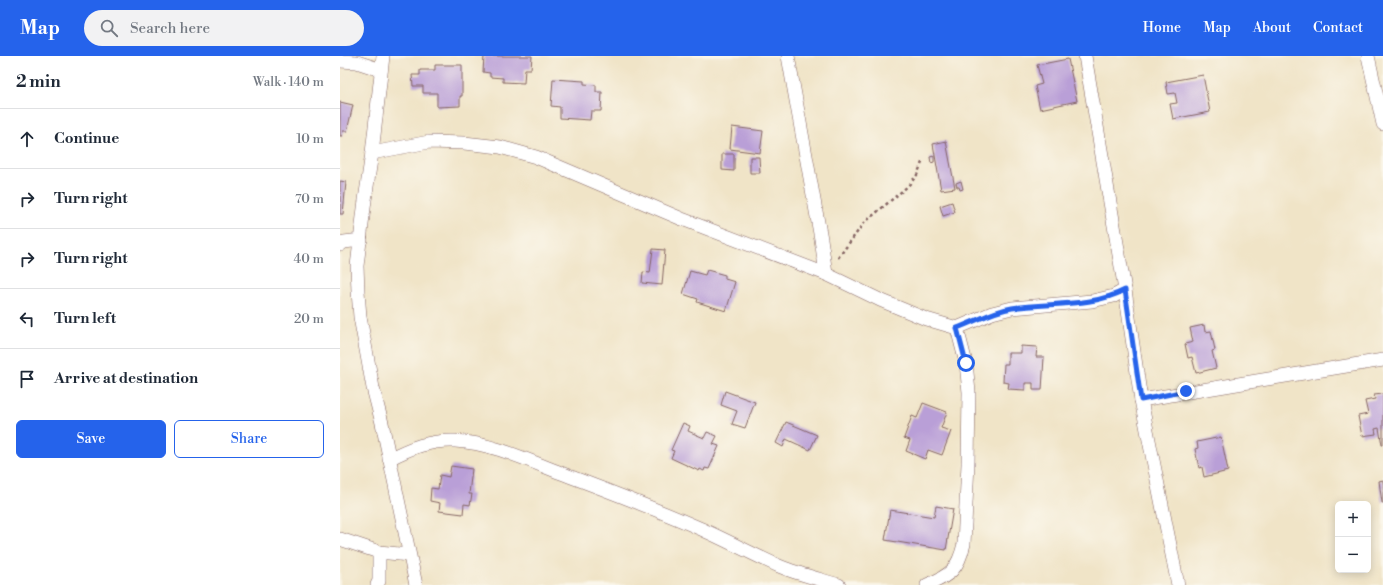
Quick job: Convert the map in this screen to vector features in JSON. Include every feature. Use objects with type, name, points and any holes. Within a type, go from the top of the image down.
[{"type":"street","points":[[383,56],[357,266],[358,291],[360,317],[373,388],[382,423],[388,459],[416,585]]},
{"type":"street","points":[[788,56],[820,232],[825,270]]},
{"type":"street","points":[[1085,56],[1125,290],[1141,400],[1178,585]]},
{"type":"street","points":[[1368,56],[1383,124]]},
{"type":"street","points":[[340,61],[358,62],[381,70]]},
{"type":"street","points":[[372,154],[429,142],[464,143],[500,148],[536,157],[682,219],[825,270],[880,300],[926,319],[957,328],[992,313],[1012,308],[1092,301],[1114,296],[1125,290]]},
{"type":"street","points":[[341,243],[361,240]]},
{"type":"street","points":[[927,585],[944,578],[954,570],[961,557],[964,544],[968,464],[969,392],[966,363],[957,328]]},
{"type":"street","points":[[1141,400],[1383,360]]},
{"type":"street","points":[[388,459],[420,444],[439,441],[473,443],[501,450],[698,528],[780,566],[840,585]]},
{"type":"street","points":[[340,538],[380,552],[409,555]]},
{"type":"street","points":[[377,585],[379,581],[380,552]]},
{"type":"path","points":[[825,270],[836,261],[864,223],[908,186],[917,174],[923,160]]},
{"type":"building","points":[[484,56],[532,56],[531,69],[525,69],[524,83],[503,82],[503,78],[490,77],[490,73],[483,72]]},
{"type":"building","points":[[1068,59],[1077,101],[1040,109],[1035,86],[1042,84],[1037,65]]},
{"type":"building","points":[[435,65],[462,65],[462,96],[460,96],[460,106],[437,107],[437,93],[423,93],[423,86],[413,86],[412,75],[420,75],[420,70],[435,70]]},
{"type":"building","points":[[1203,75],[1210,112],[1173,119],[1170,104],[1177,103],[1175,93],[1168,94],[1166,82]]},
{"type":"building","points":[[553,79],[584,81],[584,84],[596,85],[596,92],[602,92],[601,111],[591,111],[590,120],[560,118],[560,107],[551,106]]},
{"type":"building","points":[[340,102],[353,105],[347,131],[343,131],[342,136],[340,136]]},
{"type":"building","points":[[732,127],[763,131],[760,153],[730,149]]},
{"type":"building","points":[[946,141],[955,188],[941,190],[933,144]]},
{"type":"building","points":[[722,154],[734,154],[734,171],[722,170]]},
{"type":"building","points":[[934,156],[934,162],[931,163],[930,157]]},
{"type":"building","points":[[750,157],[759,157],[760,173],[750,173]]},
{"type":"building","points":[[340,181],[346,182],[343,214],[340,214]]},
{"type":"building","points":[[961,181],[963,189],[960,190],[956,183]]},
{"type":"building","points":[[952,202],[955,212],[943,216],[940,206]]},
{"type":"building","points":[[653,249],[665,250],[662,285],[642,283],[643,272],[650,273]]},
{"type":"building","points":[[707,270],[725,275],[725,279],[735,282],[726,311],[697,302],[698,299],[683,294],[690,271],[705,275]]},
{"type":"building","points":[[1204,325],[1205,332],[1211,331],[1215,350],[1212,351],[1216,368],[1196,373],[1192,357],[1188,358],[1185,344],[1193,342],[1190,328]]},
{"type":"building","points":[[1021,346],[1037,347],[1036,357],[1044,357],[1042,390],[1033,390],[1033,383],[1025,383],[1025,390],[1008,389],[1009,383],[1003,382],[1004,364],[1008,364],[1008,353],[1021,353]]},
{"type":"building","points":[[725,391],[755,402],[745,428],[732,424],[737,411],[721,405]]},
{"type":"building","points":[[1383,394],[1382,445],[1379,428],[1375,429],[1376,434],[1362,436],[1358,416],[1368,414],[1365,401],[1375,399],[1374,395]]},
{"type":"building","points":[[923,403],[947,412],[941,428],[951,431],[942,455],[928,450],[925,459],[906,451],[910,440],[904,438],[912,416],[917,418]]},
{"type":"building","points":[[786,422],[817,435],[810,450],[786,439],[783,447],[776,443]]},
{"type":"building","points":[[683,423],[690,426],[688,431],[704,438],[707,432],[717,436],[713,444],[719,446],[709,469],[705,468],[704,471],[700,469],[699,471],[671,458],[674,451],[671,450]]},
{"type":"building","points":[[1221,437],[1228,471],[1204,477],[1202,467],[1199,468],[1195,449],[1198,448],[1197,442]]},
{"type":"building","points":[[451,466],[472,469],[469,494],[472,494],[470,505],[464,504],[463,514],[439,511],[440,503],[430,501],[431,488],[438,489],[440,475],[449,477]]},
{"type":"building","points":[[1383,480],[1383,503],[1382,503],[1379,481]]},
{"type":"building","points":[[936,506],[953,509],[946,550],[885,540],[890,510],[934,517]]},
{"type":"route","points":[[966,363],[957,328],[992,313],[1012,308],[1092,301],[1114,296],[1125,290],[1141,400],[1186,391]]}]
